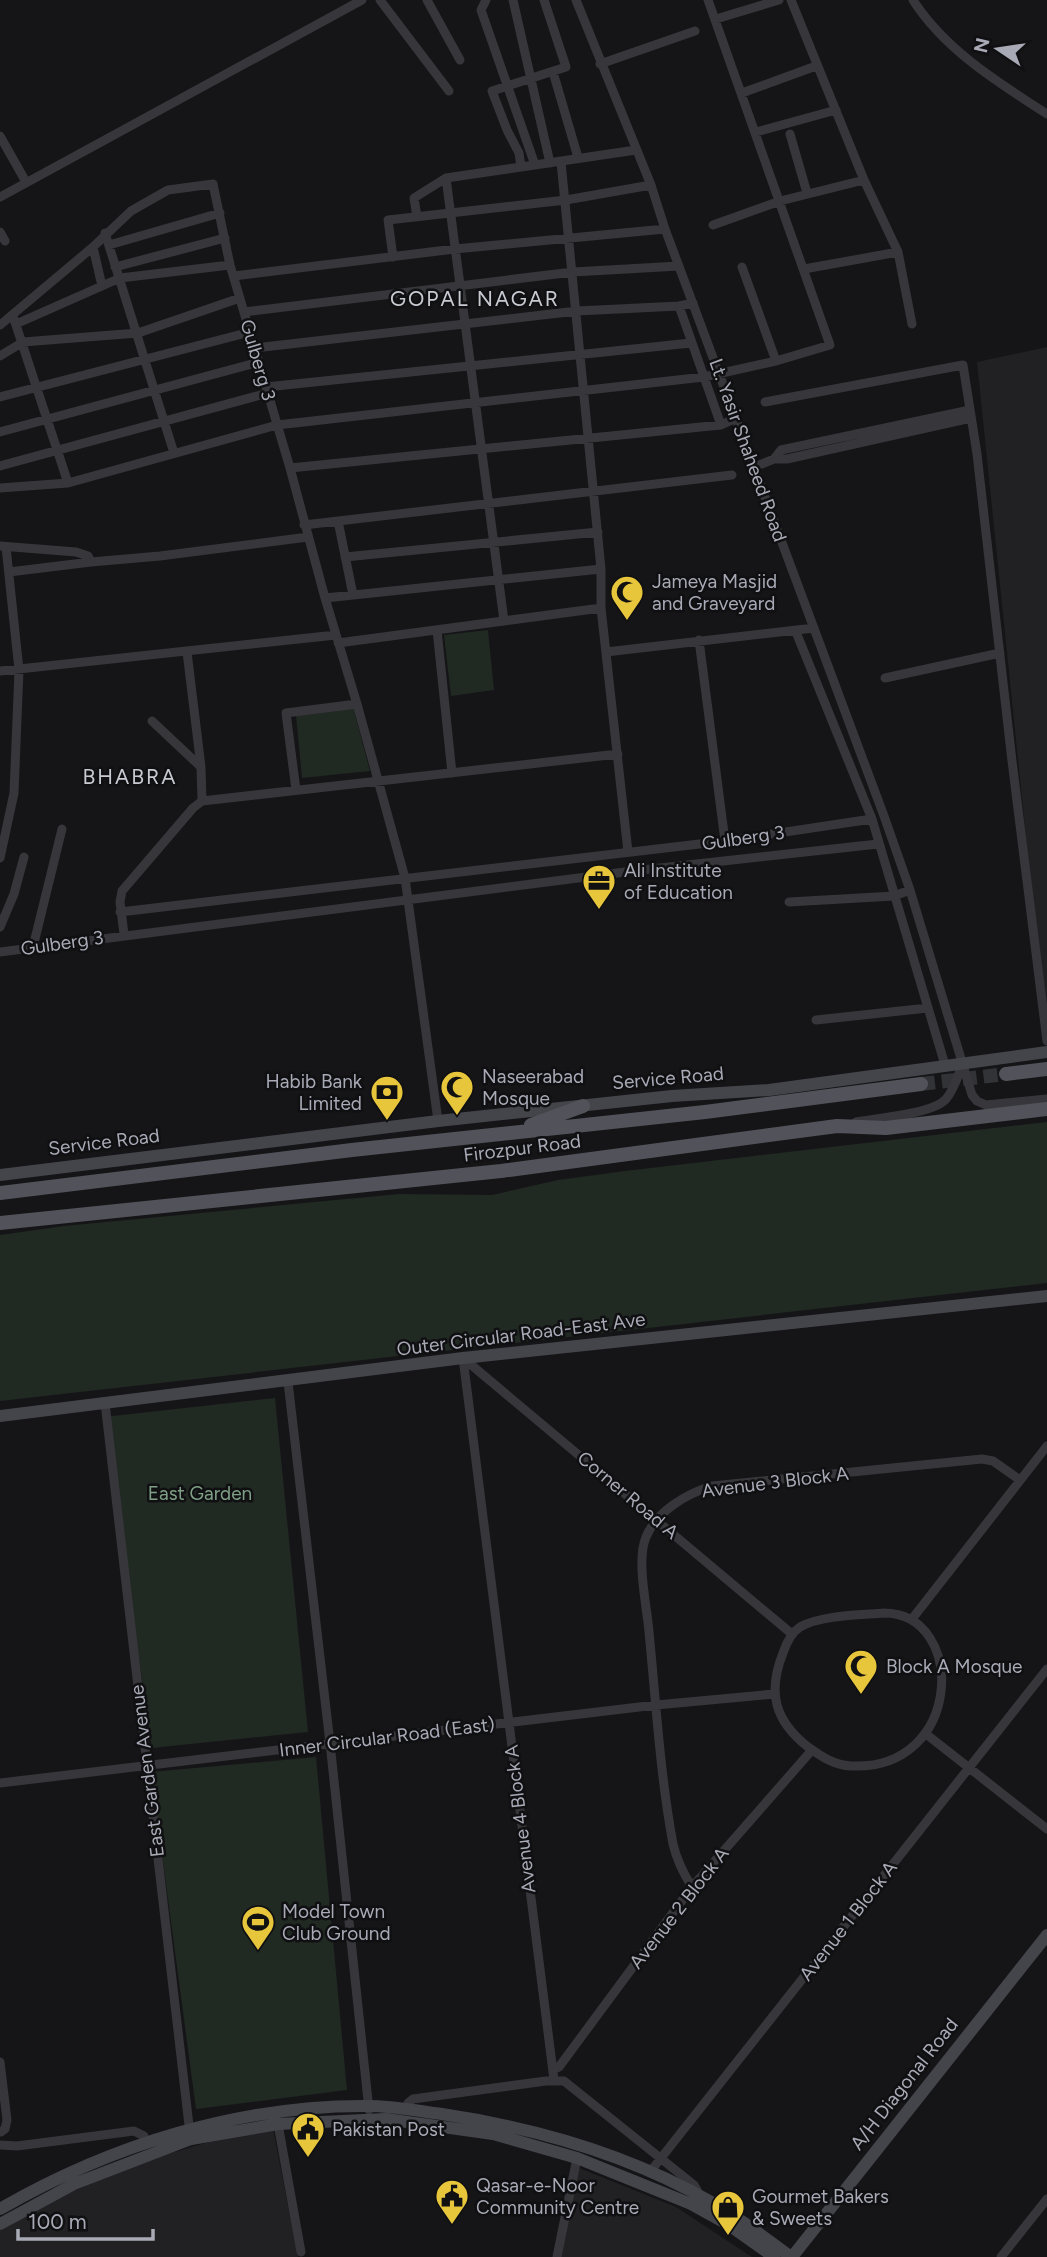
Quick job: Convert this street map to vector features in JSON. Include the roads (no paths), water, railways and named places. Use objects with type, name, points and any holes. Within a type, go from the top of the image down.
[{"type":"main road","points":[[1006,1074],[1047,1069]]},
{"type":"main road","name":"Firozpur Road","points":[[0,1193],[921,1084]]},
{"type":"main road","points":[[510,1133],[583,1106]]},
{"type":"main road","name":"Firozpur Road","points":[[0,1223],[501,1171],[838,1126],[886,1128],[1047,1109]]},
{"type":"street","points":[[0,197],[362,0]]},
{"type":"street","points":[[380,0],[449,91]]},
{"type":"street","points":[[427,0],[460,60]]},
{"type":"street","points":[[486,0],[481,10],[535,165]]},
{"type":"street","points":[[513,0],[533,78],[550,163]]},
{"type":"street","points":[[521,167],[514,142],[492,91],[566,67],[544,0]]},
{"type":"street","name":"Lt. Yasir Shaheed Road","points":[[576,0],[650,185],[910,890],[972,1095],[980,1104],[1047,1099]]},
{"type":"street","points":[[0,488],[68,483],[277,425],[704,377],[830,345],[708,0]]},
{"type":"street","points":[[716,19],[779,0]]},
{"type":"street","points":[[791,0],[864,180],[898,252],[912,324]]},
{"type":"street","points":[[913,0],[935,27],[979,69],[1047,114]]},
{"type":"street","points":[[600,64],[695,31]]},
{"type":"street","points":[[742,93],[816,66]]},
{"type":"street","points":[[553,72],[577,154],[576,159]]},
{"type":"street","points":[[756,132],[836,110]]},
{"type":"street","points":[[790,134],[807,193]]},
{"type":"street","points":[[0,136],[26,181]]},
{"type":"street","points":[[417,217],[414,198],[446,178],[636,150]]},
{"type":"street","points":[[561,162],[598,532],[601,608],[628,852]]},
{"type":"street","points":[[446,178],[504,621]]},
{"type":"street","points":[[713,225],[780,201],[864,180]]},
{"type":"street","name":"Gulberg 3","points":[[105,233],[131,211],[168,190],[211,183],[230,265],[405,878]]},
{"type":"street","points":[[393,257],[388,220],[566,200],[650,185]]},
{"type":"street","points":[[109,245],[219,214]]},
{"type":"street","points":[[234,276],[455,249],[665,229]]},
{"type":"street","points":[[0,232],[5,241]]},
{"type":"street","points":[[105,233],[174,453]]},
{"type":"street","points":[[0,324],[93,247],[105,233]]},
{"type":"street","points":[[116,267],[225,238]]},
{"type":"street","points":[[93,247],[102,286]]},
{"type":"street","points":[[804,269],[898,252]]},
{"type":"street","points":[[16,324],[120,278],[230,265]]},
{"type":"street","points":[[244,312],[573,271],[679,266]]},
{"type":"street","points":[[742,267],[776,360]]},
{"type":"street","points":[[0,356],[23,342],[138,333],[240,298]]},
{"type":"street","points":[[255,348],[577,311],[693,303]]},
{"type":"street","points":[[679,306],[721,425]]},
{"type":"street","points":[[12,314],[68,483]]},
{"type":"street","points":[[0,397],[250,332]]},
{"type":"street","points":[[0,466],[267,390],[691,343]]},
{"type":"street","points":[[0,432],[259,362]]},
{"type":"street","points":[[765,402],[963,365],[1047,1041]]},
{"type":"street","points":[[754,467],[774,459],[781,450],[971,414]]},
{"type":"street","points":[[290,468],[721,425],[736,418]]},
{"type":"street","points":[[304,525],[732,475]]},
{"type":"street","points":[[338,520],[353,595]]},
{"type":"street","points":[[345,557],[598,532]]},
{"type":"street","points":[[9,572],[308,537]]},
{"type":"street","points":[[0,858],[14,793],[19,670],[9,572],[3,547],[76,552],[88,556],[91,562]]},
{"type":"street","points":[[325,598],[601,569]]},
{"type":"street","points":[[0,671],[437,630],[601,608]]},
{"type":"street","points":[[606,652],[814,628]]},
{"type":"street","points":[[437,630],[452,773]]},
{"type":"street","points":[[796,632],[872,819],[945,1065]]},
{"type":"street","points":[[699,640],[726,841]]},
{"type":"street","points":[[187,652],[201,767],[202,802]]},
{"type":"street","points":[[885,678],[1000,653]]},
{"type":"street","points":[[296,790],[286,713],[357,704]]},
{"type":"street","points":[[152,721],[201,767]]},
{"type":"street","points":[[124,934],[120,912],[122,891],[193,808],[202,802],[618,754]]},
{"type":"street","name":"Gulberg 3","points":[[120,912],[726,841],[872,819]]},
{"type":"street","points":[[33,947],[62,829]]},
{"type":"street","name":"Gulberg 3","points":[[0,952],[124,934],[878,844]]},
{"type":"street","points":[[0,927],[11,903],[24,857]]},
{"type":"street","points":[[405,878],[438,1121]]},
{"type":"street","points":[[789,902],[894,896],[910,890]]},
{"type":"street","points":[[925,996],[940,987]]},
{"type":"street","points":[[816,1020],[928,1008]]},
{"type":"street","points":[[934,1025],[951,1025]]},
{"type":"street","name":"Service Road","points":[[0,1175],[438,1121],[671,1096],[769,1090],[1047,1052]]},
{"type":"street","points":[[838,1126],[922,1111],[940,1105],[949,1096],[963,1063]]},
{"type":"street","name":"Outer Circular Road-East Ave","points":[[0,1416],[463,1358],[1047,1296]]},
{"type":"street","name":"Corner Road A","points":[[463,1358],[792,1634]]},
{"type":"street","name":"Avenue 4 Block A","points":[[463,1358],[550,2066],[554,2080]]},
{"type":"street","points":[[288,1382],[369,2113]]},
{"type":"street","name":"East Garden Avenue","points":[[105,1403],[190,2134]]},
{"type":"street","points":[[912,1619],[1047,1446]]},
{"type":"street","name":"Avenue 3 Block A","points":[[692,1887],[680,1868],[673,1843],[656,1705],[642,1555],[646,1537],[658,1520],[679,1501],[712,1486],[982,1459],[993,1461],[1020,1480]]},
{"type":"street","points":[[893,1613],[912,1619],[930,1640],[938,1657],[942,1678],[938,1710],[926,1734],[902,1754],[867,1766],[832,1762],[812,1750],[790,1731],[782,1719],[774,1694],[780,1660],[792,1634],[800,1627],[832,1619],[893,1613]]},
{"type":"street","name":"Avenue 1 Block A","points":[[650,2172],[1047,1669]]},
{"type":"street","name":"Inner Circular Road (East)","points":[[0,1783],[656,1705],[774,1694]]},
{"type":"street","points":[[926,1734],[1047,1829]]},
{"type":"street","name":"Avenue 2 Block A","points":[[553,2070],[559,2067],[692,1887],[812,1750]]},
{"type":"street","name":"A/H Diagonal Road","points":[[791,2257],[1047,1935]]},
{"type":"street","points":[[0,2062],[7,2120],[5,2129],[0,2132],[2,2144],[17,2146],[134,2132],[144,2136],[146,2143]]},
{"type":"street","points":[[407,2109],[408,2103],[414,2099],[554,2080],[568,2082],[694,2185],[694,2199]]},
{"type":"street","points":[[0,2224],[74,2184],[190,2134],[407,2109],[481,2120],[536,2132],[588,2147],[650,2172],[694,2199],[774,2257]]},
{"type":"street","points":[[0,2209],[74,2171],[146,2143],[266,2114],[369,2113],[493,2134],[577,2158],[694,2199],[733,2216],[791,2257]]},
{"type":"street","points":[[278,2123],[301,2252]]},
{"type":"street","points":[[557,2257],[577,2158]]},
{"type":"street","points":[[1001,2257],[1047,2199]]},
{"type":"tunnel","points":[[921,1084],[1006,1074]]},
{"type":"place","name":"Jameya Masjid and Graveyard","points":[[627,622]]},
{"type":"place","name":"Ali Institute of Education","points":[[599,911]]},
{"type":"place","name":"Naseerabad Mosque","points":[[457,1117]]},
{"type":"place","name":"Habib Bank Limited","points":[[387,1122]]},
{"type":"place","name":"Block A Mosque","points":[[861,1696]]},
{"type":"place","name":"Model Town Club Ground","points":[[258,1952]]},
{"type":"place","name":"Pakistan Post","points":[[308,2159]]},
{"type":"place","name":"Qasar-e-Noor Community Centre","points":[[452,2226]]},
{"type":"place","name":"Gourmet Bakers & Sweets","points":[[728,2237]]},
{"type":"district","name":"GOPAL NAGAR","points":[[475,298]]},
{"type":"district","name":"BHABRA","points":[[130,776]]},
{"type":"park label","name":"East Garden","points":[[200,1493]]}]
